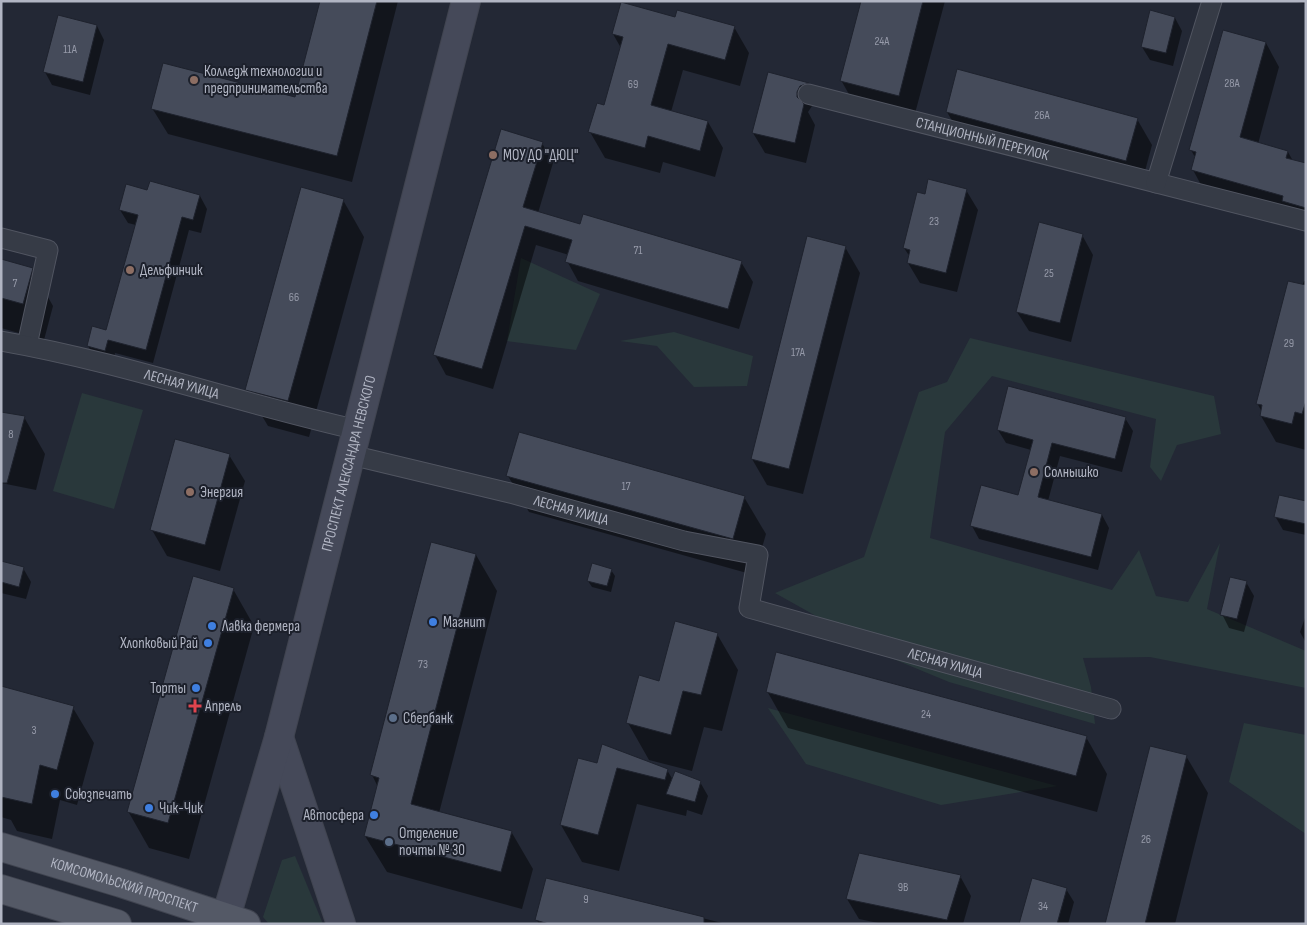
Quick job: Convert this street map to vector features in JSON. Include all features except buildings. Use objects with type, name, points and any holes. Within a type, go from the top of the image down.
[{"type":"main road","name":"ПРОСПЕКТ АЛЕКСАНДРА НЕВСКОГО","points":[[232,922],[466,1]]},
{"type":"main road","points":[[279,737],[341,924]]},
{"type":"main road","name":"КОМСОМОЛЬСКИЙ ПРОСПЕКТ","points":[[1,847],[121,883],[232,922]]},
{"type":"main road","points":[[1,889],[117,924]]},
{"type":"street","points":[[1156,183],[1212,1]]},
{"type":"street","name":"СТАНЦИОННЫЙ ПЕРЕУЛОК","points":[[808,94],[1306,221]]},
{"type":"street","points":[[1,238],[48,250],[26,345]]},
{"type":"street","name":"ЛЕСНАЯ УЛИЦА","points":[[1,341],[26,345],[166,379],[303,418],[355,443],[510,493],[684,541],[758,555],[749,608],[1111,708]]},
{"type":"shaded area","points":[[521,258],[600,294],[576,350],[507,341]]},
{"type":"shaded area","points":[[674,332],[753,356],[747,386],[694,387],[657,346],[620,341]]},
{"type":"shaded area","points":[[970,338],[1214,396],[1221,434],[1177,445],[1161,481],[1150,467],[1156,419],[992,376],[945,432],[930,538],[1112,590],[1139,550],[1156,596],[1188,602],[1220,543],[1207,609],[1306,651],[1306,688],[1150,657],[1083,658],[1091,687],[1095,724],[949,682],[891,658],[775,593],[864,557],[919,392],[947,382]]},
{"type":"shaded area","points":[[82,393],[143,410],[114,509],[53,491]]},
{"type":"shaded area","points":[[768,708],[1057,786],[941,805],[806,764]]},
{"type":"shaded area","points":[[1244,723],[1306,735],[1306,834],[1229,782]]},
{"type":"shaded area","points":[[295,856],[323,924],[269,924],[263,917],[282,860]]},
{"type":"place","name":"Колледж технологии и предпринимательства","points":[[194,80]]},
{"type":"place","name":"МОУ ДО \"ДЮЦ\"","points":[[493,155]]},
{"type":"place","name":"Дельфинчик","points":[[130,270]]},
{"type":"place","name":"Солнышко","points":[[1034,472]]},
{"type":"place","name":"Энергия","points":[[190,492]]},
{"type":"place","name":"Магнит","points":[[433,622]]},
{"type":"place","name":"Лавка фермера","points":[[212,626]]},
{"type":"place","name":"Хлопковый Рай","points":[[208,643]]},
{"type":"place","name":"Торты","points":[[196,688]]},
{"type":"place","name":"Апрель","points":[[195,706]]},
{"type":"place","name":"Сбербанк","points":[[393,718]]},
{"type":"place","name":"Союзпечать","points":[[55,794]]},
{"type":"place","name":"Чик-Чик","points":[[149,808]]},
{"type":"place","name":"Автосфера","points":[[374,815]]},
{"type":"place","name":"Отделение почты № 30","points":[[389,842]]}]
